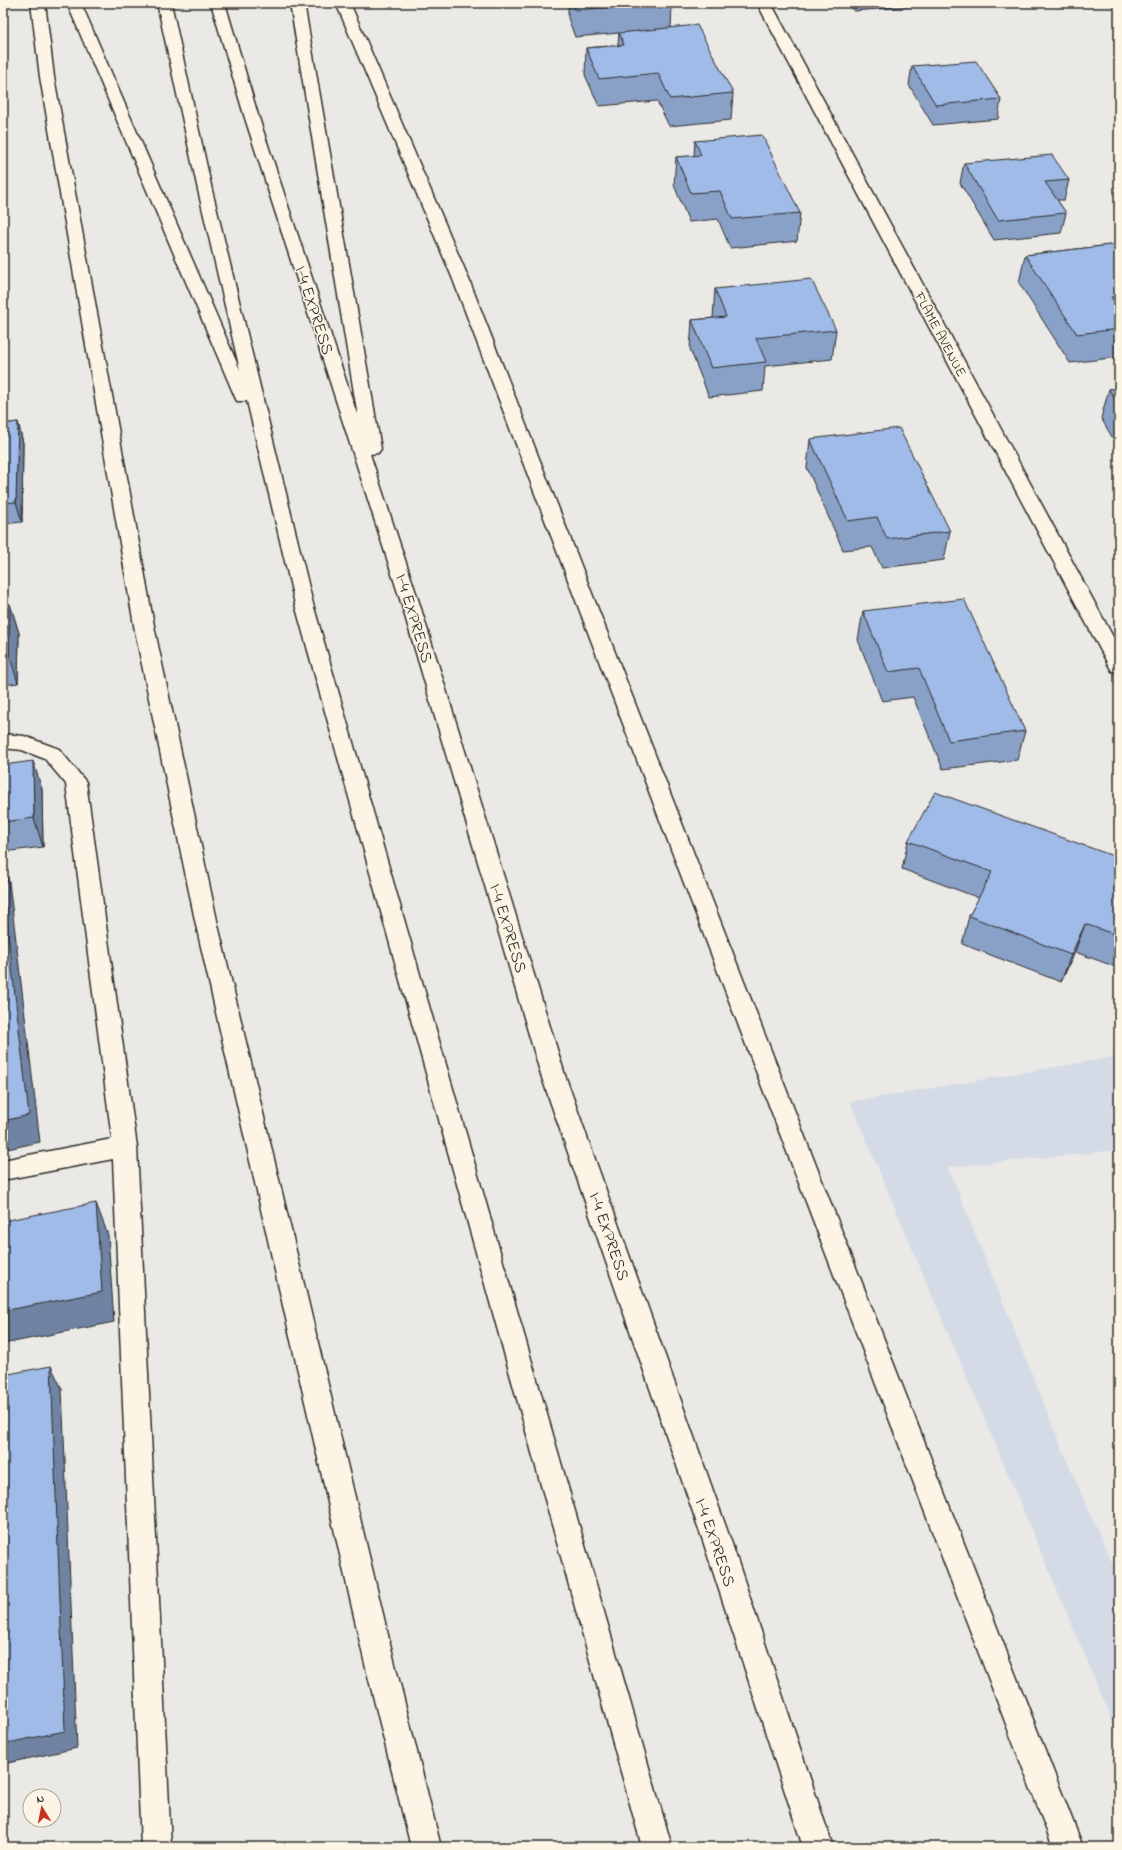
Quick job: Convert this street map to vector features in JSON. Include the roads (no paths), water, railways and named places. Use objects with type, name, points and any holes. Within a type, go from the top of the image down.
[{"type":"main road","points":[[38,3],[47,77],[145,631],[203,909],[379,1660],[426,1847]]},
{"type":"main road","points":[[74,3],[268,454]]},
{"type":"main road","points":[[164,3],[206,197],[304,604],[657,1847]]},
{"type":"main road","name":"I-4 EXPRESS","points":[[218,3],[251,115],[412,607],[553,1075],[716,1540],[818,1847]]},
{"type":"main road","points":[[297,3],[384,521]]},
{"type":"main road","points":[[343,3],[463,284],[661,792],[1068,1847]]},
{"type":"main road","name":"FLAME AVENUE","points":[[764,3],[1119,666]]},
{"type":"main road","points":[[3,741],[24,743],[52,754],[76,782],[125,1147],[156,1847]]},
{"type":"main road","points":[[3,1170],[125,1147]]}]
